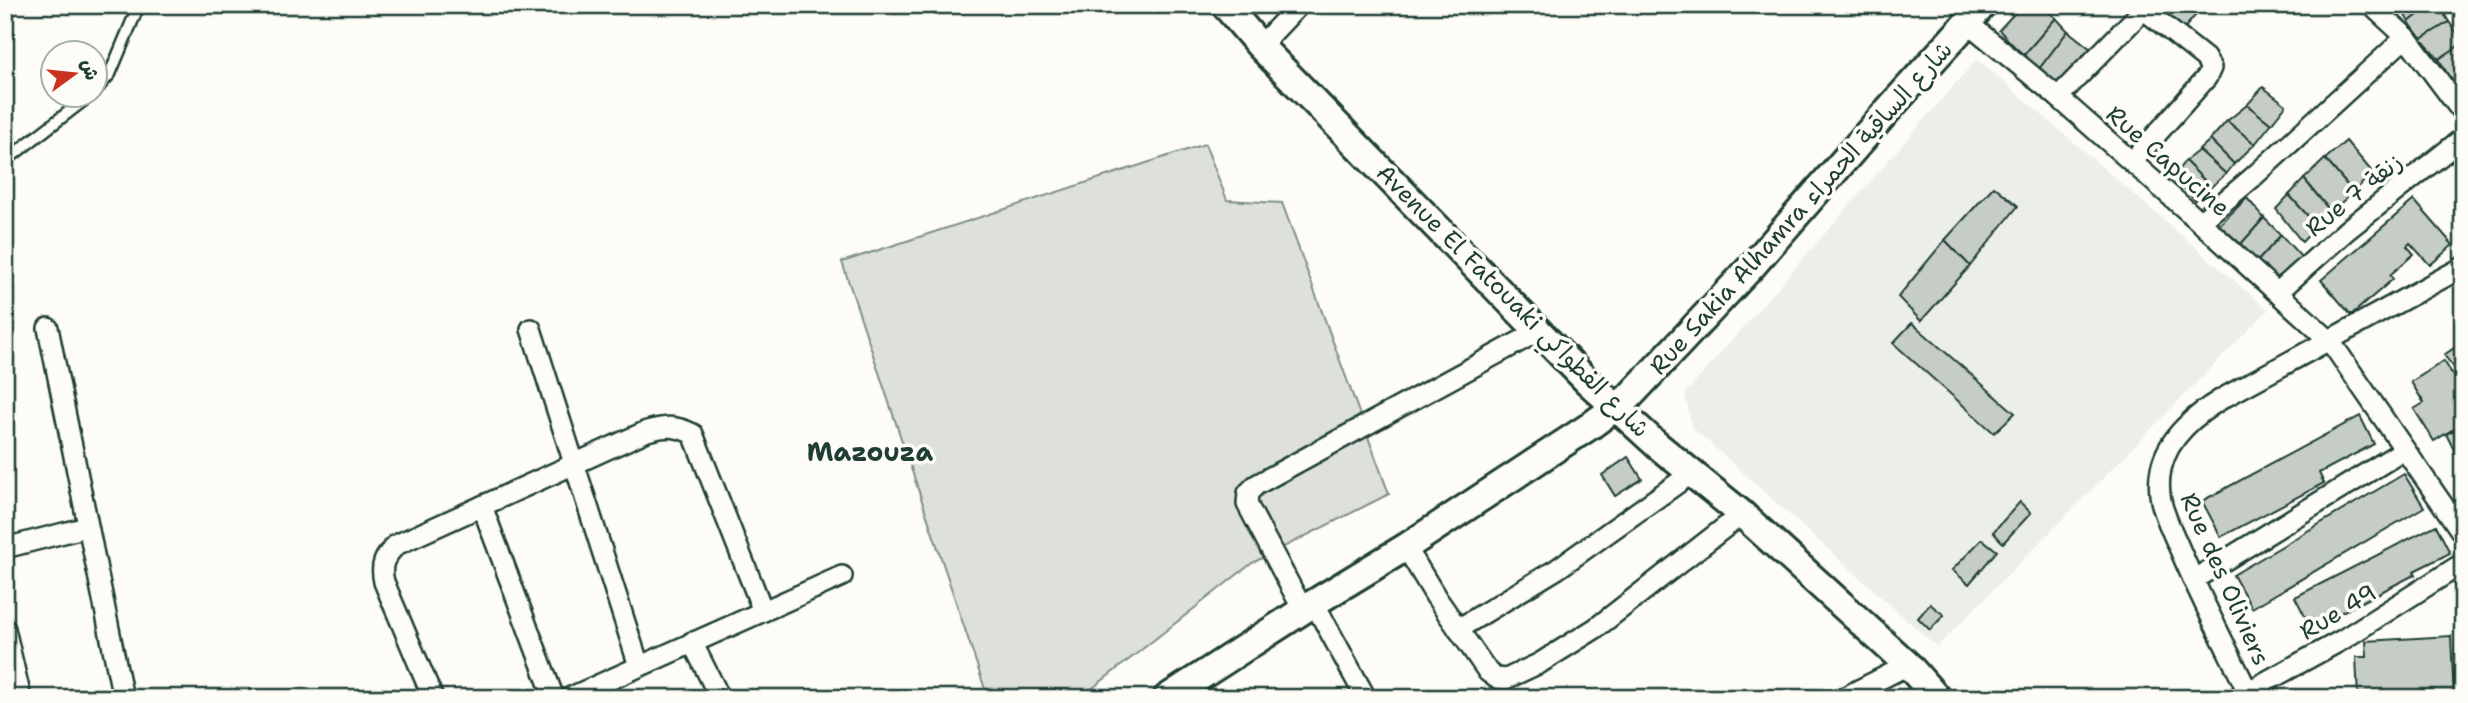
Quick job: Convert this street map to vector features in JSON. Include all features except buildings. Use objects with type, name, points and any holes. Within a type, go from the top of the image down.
[{"type":"street","name":"Avenue El Fatouaki شارع الفطواكي","points":[[1224,5],[1260,46],[1537,332],[1615,408],[1742,514],[1908,665],[1937,698]]},
{"type":"street","points":[[1260,46],[1299,5]]},
{"type":"street","points":[[2371,5],[2406,37],[2463,113]]},
{"type":"street","points":[[2058,97],[2143,7],[2205,58],[2211,68],[2207,77],[2132,162]]},
{"type":"street","name":"Rue Capucine","points":[[1976,14],[2058,97],[2330,341]]},
{"type":"street","name":"Rue Sakia Alhamra شارع الساقية الحمراء","points":[[1170,697],[1308,606],[1406,547],[1628,398],[1753,265],[1887,111],[1976,14]]},
{"type":"street","points":[[2200,222],[2406,37]]},
{"type":"street","name":"Rue 7 زنقة","points":[[2278,292],[2347,230],[2463,138]]},
{"type":"street","name":"Rue des Oliviers","points":[[2245,696],[2193,580],[2161,500],[2161,469],[2166,455],[2177,436],[2196,414],[2462,269]]},
{"type":"street","points":[[48,328],[123,698]]},
{"type":"street","points":[[531,329],[639,666]]},
{"type":"street","points":[[1366,698],[1247,504],[1248,493],[1256,485],[1537,332]]},
{"type":"street","points":[[2330,341],[2463,534]]},
{"type":"street","points":[[433,698],[384,582],[381,568],[384,557],[396,545],[647,431],[667,425],[678,426],[693,434],[763,611]]},
{"type":"street","points":[[2193,580],[2404,450]]},
{"type":"street","points":[[1458,629],[1557,569],[1692,473]]},
{"type":"street","points":[[482,506],[554,698]]},
{"type":"street","points":[[1406,547],[1458,629],[1489,672],[1501,680],[1512,678],[1596,628],[1742,514]]},
{"type":"street","points":[[5,548],[87,527]]},
{"type":"street","name":"Rue 49","points":[[2245,696],[2342,640],[2463,563]]},
{"type":"street","points":[[569,698],[598,692],[639,666],[842,576]]},
{"type":"street","points":[[5,629],[21,698]]},
{"type":"street","points":[[692,642],[720,698]]},
{"type":"street","points":[[1843,698],[1908,665]]},
{"type":"lane","points":[[108,76],[139,5]]},
{"type":"lane","points":[[5,161],[74,108]]},
{"type":"shaded area","points":[[1977,59],[2268,310],[1937,647],[1692,427],[1685,394]]},
{"type":"shaded area","points":[[1205,144],[1227,200],[1282,203],[1389,494],[1252,563],[1080,698],[988,698],[842,262]]},
{"type":"district","name":"Mazouza","points":[[870,452]]}]
